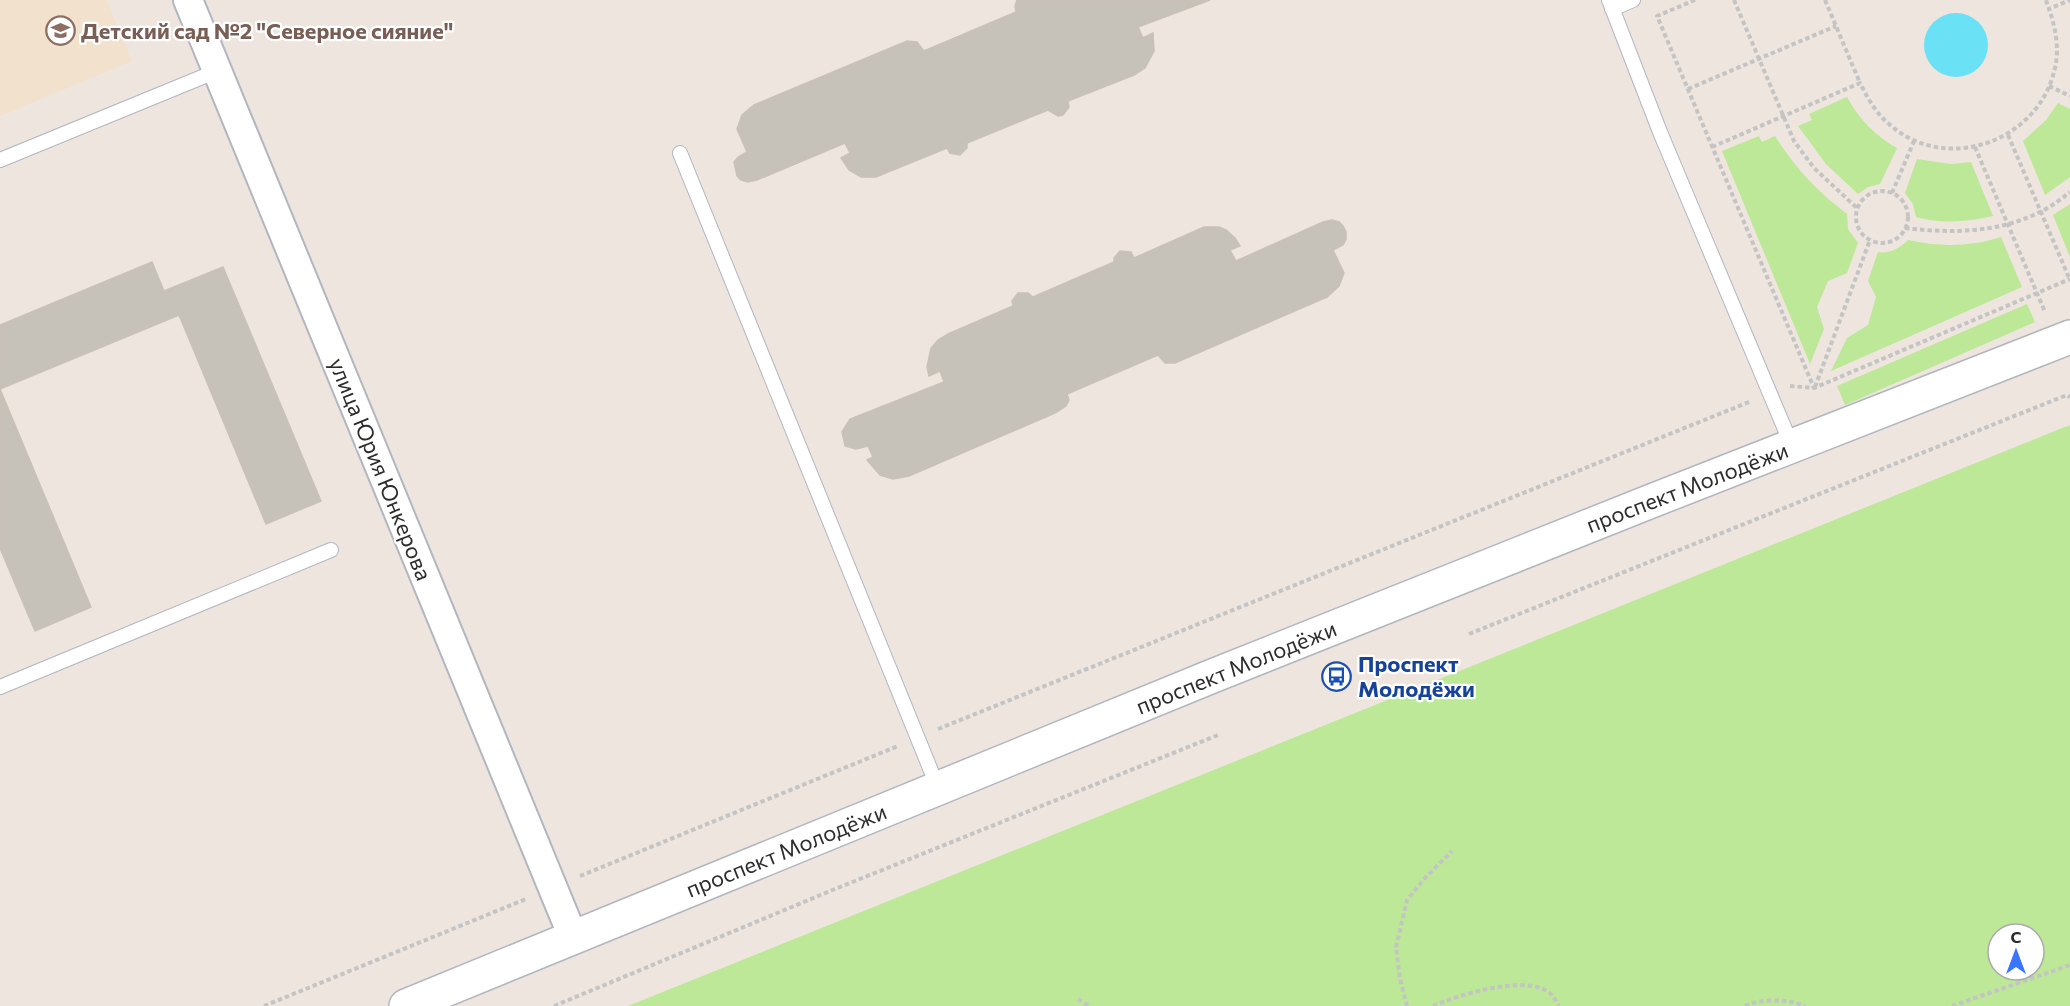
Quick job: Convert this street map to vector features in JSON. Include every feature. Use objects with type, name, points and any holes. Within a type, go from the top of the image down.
[{"type":"street","name":"улица Юрия Юнкерова","points":[[188,0],[573,938]]},
{"type":"street","name":"проспект Молодёжи","points":[[406,1006],[1215,675],[1792,446],[2059,329]]},
{"type":"lane","points":[[1633,0],[1611,4],[1660,132],[1792,446]]},
{"type":"lane","points":[[0,160],[217,71]]},
{"type":"lane","points":[[680,153],[938,788]]},
{"type":"lane","points":[[0,687],[331,550]]},
{"type":"path","points":[[1695,0],[1657,16],[1814,387]]},
{"type":"path","points":[[1734,0],[1794,141],[1814,168],[1857,208]]},
{"type":"path","points":[[1825,0],[1860,83],[1878,114],[1889,125],[1914,141],[1947,149],[1975,147],[2008,135],[2033,114],[2049,86],[2057,56],[2054,24],[2046,0]]},
{"type":"path","points":[[2049,9],[2070,0]]},
{"type":"path","points":[[1688,90],[1836,26]]},
{"type":"path","points":[[1712,147],[1860,83]]},
{"type":"path","points":[[2049,86],[2070,96]]},
{"type":"path","points":[[1814,387],[2070,280],[2008,135]]},
{"type":"path","points":[[1892,193],[1914,141]]},
{"type":"path","points":[[1975,147],[2037,294],[2059,329]]},
{"type":"path","points":[[1905,228],[1950,232],[2008,225],[2041,212],[2070,192]]},
{"type":"path","points":[[1874,193],[1892,193],[1904,204],[1907,212],[1905,228],[1894,240],[1877,242],[1870,240],[1858,227],[1857,208],[1866,196],[1874,193]]},
{"type":"path","points":[[1814,387],[1870,240]]},
{"type":"path","points":[[1469,634],[2067,395],[2070,396]]},
{"type":"path","points":[[264,1006],[917,738],[1736,407]]},
{"type":"path","points":[[554,1006],[835,889],[1218,735]]},
{"type":"path","points":[[1407,1006],[1395,947],[1407,900],[1452,850]]},
{"type":"path","points":[[1952,1006],[2070,965]]},
{"type":"path","points":[[1433,1006],[1457,995],[1511,985],[1527,985],[1550,993],[1559,1006]]},
{"type":"path","points":[[1078,999],[1089,1006]]},
{"type":"path","points":[[1745,1006],[1753,1002],[1795,1001],[1805,1006]]},
{"type":"shaded area","name":"Детский сад №2 \"Северное сияние\"","points":[[0,0],[106,0],[132,61],[0,116]]},
{"type":"green space","points":[[1847,97],[1868,126],[1897,148],[1880,184],[1868,187],[1858,194],[1826,164],[1798,126],[1812,120],[1809,114]]},
{"type":"green space","points":[[2058,103],[2070,109],[2070,177],[2045,195],[2023,141],[2046,120]]},
{"type":"green space","points":[[1759,136],[1762,142],[1775,136],[1808,179],[1847,214],[1848,229],[1858,243],[1847,273],[1828,281],[1817,307],[1824,329],[1810,364],[1722,151]]},
{"type":"green space","points":[[1917,159],[1951,164],[1971,162],[1993,216],[1955,221],[1935,221],[1916,217],[1913,204],[1905,193]]},
{"type":"green space","points":[[2070,204],[2070,257],[2053,215]]},
{"type":"green space","points":[[2001,237],[2022,287],[1831,371],[1847,338],[1868,325],[1876,297],[1868,281],[1878,252],[1894,250],[1908,240],[1954,245],[1978,243]]},
{"type":"green space","points":[[2027,304],[2035,322],[1845,405],[1837,386]]},
{"type":"green space","points":[[2070,425],[2070,1006],[628,1006]]},
{"type":"water","points":[[1950,13],[1962,13],[1979,22],[1986,33],[1988,45],[1986,57],[1979,68],[1962,77],[1950,77],[1938,72],[1929,63],[1924,51],[1924,39],[1929,27],[1938,18]]},
{"type":"building","points":[[1017,0],[1210,0],[1138,27],[1143,38],[1153,33],[1154,51],[1145,68],[1134,75],[1068,101],[1069,107],[1063,115],[1058,116],[1048,110],[967,143],[967,148],[960,155],[950,153],[947,148],[876,177],[861,177],[849,170],[841,158],[850,153],[845,143],[757,180],[748,182],[737,176],[734,162],[747,152],[737,129],[742,115],[754,105],[907,41],[917,42],[924,51],[1016,12]]},
{"type":"building","points":[[1332,220],[1339,222],[1346,232],[1343,245],[1333,250],[1344,273],[1339,286],[1327,297],[1175,363],[1165,363],[1158,355],[1067,394],[1069,400],[1066,406],[1055,413],[909,476],[893,479],[880,475],[867,460],[873,457],[868,446],[856,449],[845,446],[842,432],[850,419],[944,382],[940,371],[929,376],[927,367],[931,348],[938,340],[1013,306],[1012,301],[1018,293],[1028,293],[1033,297],[1114,262],[1114,258],[1120,251],[1131,252],[1134,258],[1204,227],[1219,227],[1235,238],[1240,246],[1230,250],[1236,261]]},
{"type":"building","points":[[152,262],[164,291],[223,267],[321,501],[266,524],[179,315],[0,389],[0,325]]},
{"type":"building","points":[[0,389],[91,607],[35,631],[0,548]]},
{"type":"place","name":"Детский сад №2 \"Северное сияние\"","points":[[60,30]]},
{"type":"place","name":"Проспект Молодёжи","points":[[1337,676]]}]
